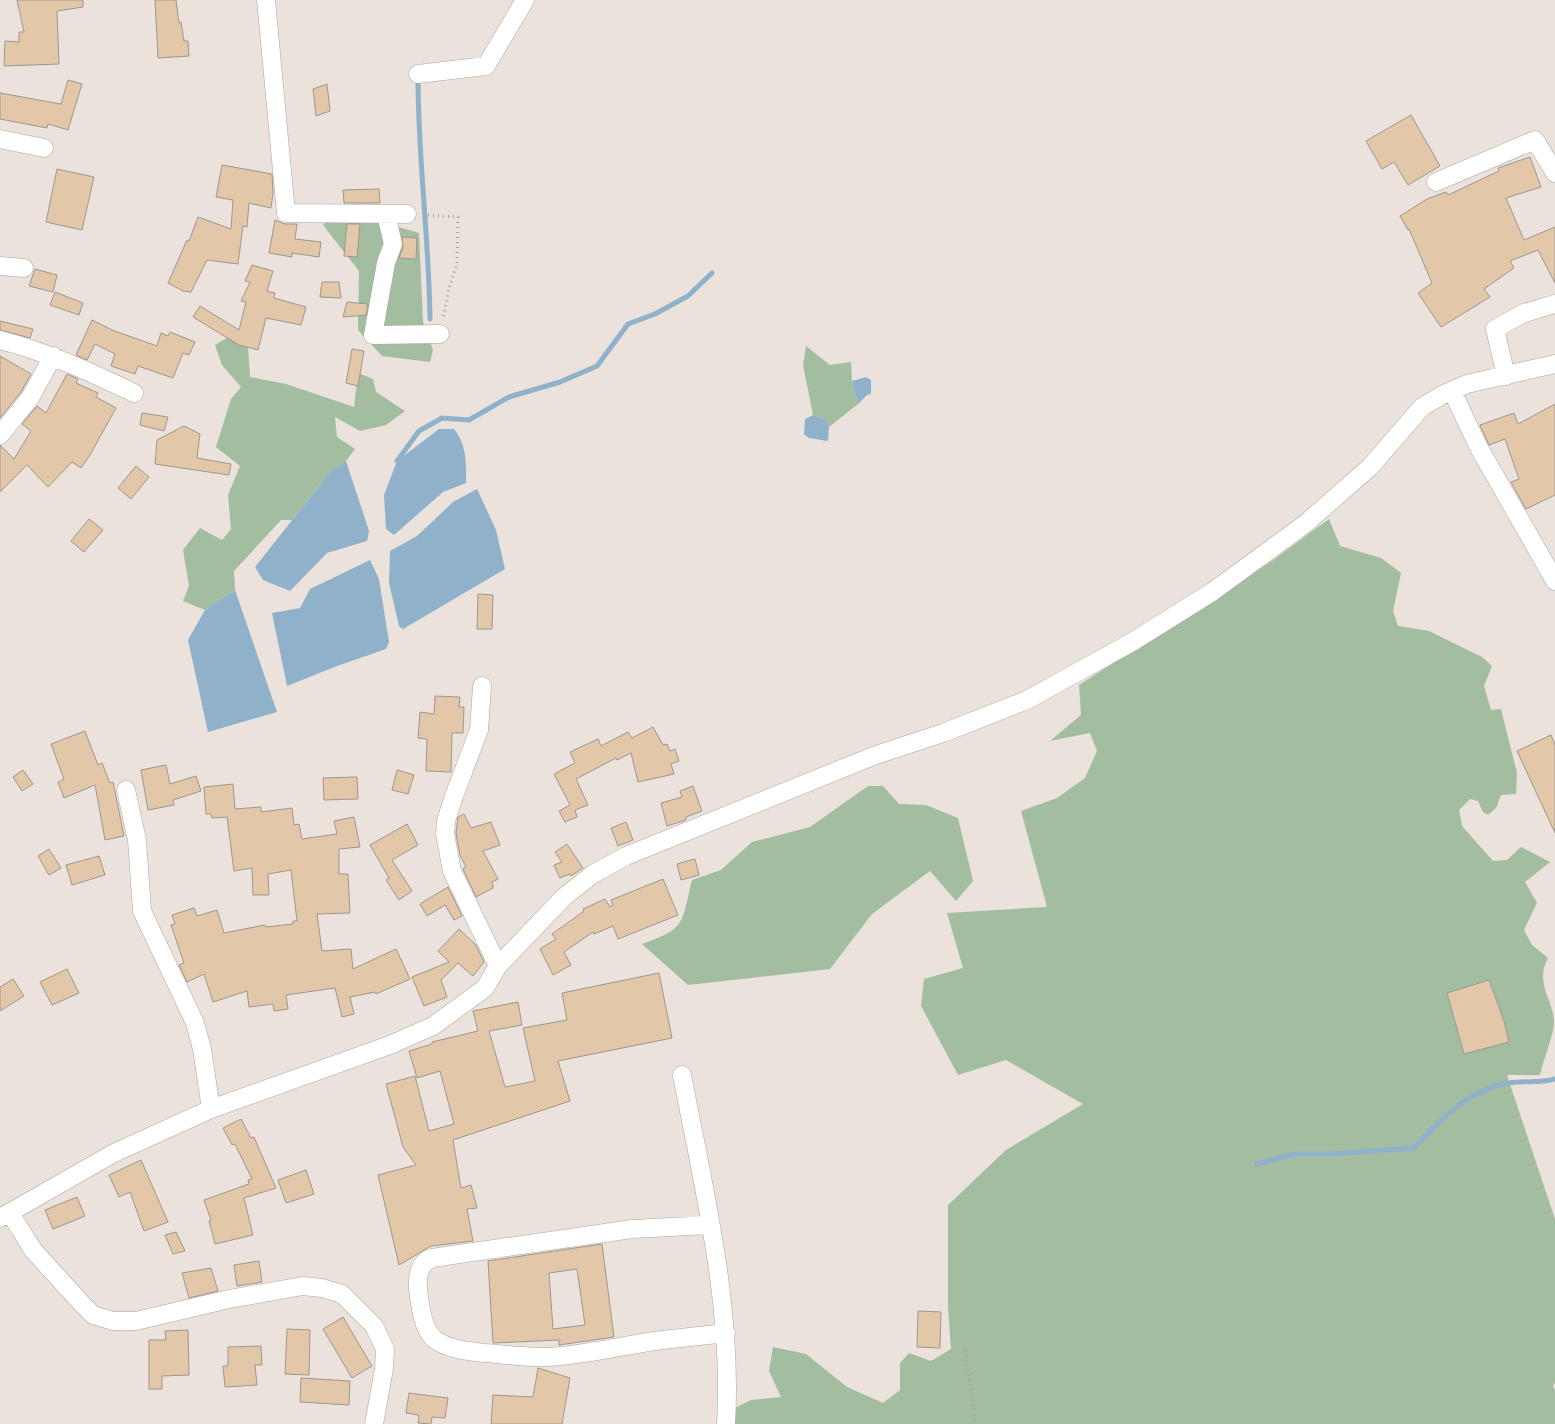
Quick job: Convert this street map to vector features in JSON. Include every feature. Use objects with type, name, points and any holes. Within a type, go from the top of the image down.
[{"type":"street","points":[[266,0],[286,213],[407,214]]},
{"type":"street","points":[[418,74],[486,66],[525,0]]},
{"type":"street","points":[[0,139],[44,148]]},
{"type":"street","points":[[1436,182],[1535,140],[1555,173]]},
{"type":"street","points":[[386,214],[393,244],[386,263],[373,335],[440,334]]},
{"type":"street","points":[[0,266],[24,268]]},
{"type":"street","points":[[1506,376],[1495,329],[1524,313],[1555,304]]},
{"type":"street","points":[[0,340],[53,356],[134,393]]},
{"type":"street","points":[[0,435],[30,398],[53,356]]},
{"type":"street","points":[[374,1424],[384,1369],[385,1349],[374,1326],[342,1294],[322,1288],[303,1286],[229,1299],[136,1320],[113,1321],[93,1315],[33,1250],[5,1216],[114,1154],[211,1109],[390,1045],[433,1026],[485,988],[498,966],[564,897],[593,874],[626,856],[876,755],[943,734],[1027,700],[1132,642],[1212,592],[1305,524],[1370,467],[1422,407],[1467,384],[1555,364]]},
{"type":"street","points":[[1452,390],[1478,448],[1555,580]]},
{"type":"street","points":[[482,686],[478,735],[451,804],[446,820],[445,834],[452,871],[498,966]]},
{"type":"street","points":[[126,790],[138,849],[142,911],[195,1023],[202,1049],[211,1109]]},
{"type":"street","points":[[682,1075],[710,1224],[726,1333],[728,1395],[726,1424]]},
{"type":"street","points":[[710,1224],[632,1229],[432,1258],[425,1260],[420,1268],[417,1280],[427,1329],[437,1340],[456,1349],[528,1357],[560,1356],[620,1349],[653,1341],[726,1333]]},
{"type":"path","points":[[407,214],[458,217],[457,264],[449,288],[440,334]]},
{"type":"path","points":[[965,1350],[976,1424]]},
{"type":"green space","points":[[340,210],[419,233],[423,322],[433,350],[430,362],[382,356],[358,330],[359,271],[323,225]]},
{"type":"green space","points":[[232,335],[248,346],[250,377],[286,384],[354,407],[358,373],[373,379],[376,392],[405,411],[386,425],[360,431],[335,417],[337,437],[355,449],[346,461],[331,471],[292,520],[281,520],[234,571],[235,590],[205,610],[183,601],[189,586],[183,550],[200,528],[222,540],[231,529],[228,495],[240,466],[216,447],[231,399],[241,387],[222,365],[215,345]]},
{"type":"green space","points":[[806,346],[830,365],[851,362],[852,381],[858,404],[829,427],[826,419],[813,415],[803,365]]},
{"type":"green space","points":[[1329,519],[1340,546],[1381,558],[1401,573],[1393,611],[1398,626],[1429,631],[1482,657],[1492,666],[1484,686],[1491,710],[1501,709],[1517,773],[1516,794],[1501,795],[1496,808],[1488,815],[1483,812],[1478,801],[1470,799],[1459,810],[1462,826],[1493,861],[1507,860],[1521,847],[1550,862],[1525,882],[1537,903],[1524,930],[1532,945],[1548,958],[1543,976],[1553,1014],[1554,1027],[1540,1075],[1507,1075],[1555,1219],[1555,1383],[1553,1386],[1555,1390],[1555,1424],[732,1424],[735,1408],[751,1400],[781,1397],[769,1371],[773,1347],[806,1354],[847,1387],[883,1403],[900,1390],[900,1363],[909,1353],[931,1361],[951,1349],[948,1307],[948,1205],[1006,1150],[1083,1104],[1006,1060],[958,1075],[921,1006],[924,979],[963,968],[947,913],[1047,907],[1021,811],[1057,798],[1085,778],[1097,751],[1090,733],[1050,741],[1081,715],[1079,685],[1269,563]]},
{"type":"green space","points":[[868,786],[883,786],[899,804],[926,805],[958,818],[973,881],[956,901],[930,871],[872,914],[830,969],[688,985],[642,944],[667,933],[680,922],[692,880],[721,870],[752,842],[810,827]]},
{"type":"water","points":[[866,377],[871,380],[871,394],[867,395],[858,404],[852,381]]},
{"type":"water","points":[[813,415],[826,419],[829,427],[828,441],[809,438],[804,434],[805,419]]},
{"type":"water","points":[[439,429],[454,429],[461,441],[465,454],[466,483],[443,492],[394,535],[386,529],[384,495],[397,461]]},
{"type":"water","points":[[346,461],[369,531],[367,541],[327,553],[290,591],[263,580],[255,567],[331,471]]},
{"type":"water","points":[[477,489],[496,530],[505,569],[403,629],[399,626],[389,583],[390,551],[417,536],[453,502]]},
{"type":"water","points":[[370,560],[379,579],[389,642],[386,649],[287,686],[272,613],[300,608],[310,589]]},
{"type":"water","points":[[235,590],[277,712],[208,732],[188,640],[205,610]]},
{"type":"building","points":[[17,0],[83,0],[83,7],[57,11],[59,64],[4,66],[5,41],[19,42],[19,32],[24,32]]},
{"type":"building","points":[[155,0],[176,0],[184,41],[188,41],[189,56],[158,58]]},
{"type":"building","points":[[68,80],[82,84],[68,130],[48,124],[47,128],[0,119],[0,93],[61,104]]},
{"type":"building","points":[[327,84],[330,111],[316,116],[313,89]]},
{"type":"building","points":[[1411,115],[1440,166],[1408,185],[1394,162],[1382,169],[1366,141]]},
{"type":"building","points":[[1530,157],[1541,187],[1506,198],[1524,240],[1555,227],[1555,283],[1538,250],[1510,261],[1514,268],[1484,289],[1490,297],[1441,327],[1418,293],[1432,283],[1409,229],[1400,216],[1427,199],[1446,192],[1448,195],[1499,171],[1498,168]]},
{"type":"building","points":[[222,165],[272,174],[273,193],[271,208],[249,203],[247,227],[243,226],[238,264],[207,260],[191,292],[183,291],[168,283],[187,240],[189,241],[198,217],[231,229],[233,200],[216,197]]},
{"type":"building","points":[[57,169],[94,177],[82,230],[46,222]]},
{"type":"building","points":[[379,189],[380,203],[344,203],[343,190]]},
{"type":"building","points":[[275,220],[285,224],[297,224],[295,239],[321,242],[319,257],[292,253],[292,257],[269,253]]},
{"type":"building","points":[[347,224],[360,224],[357,257],[344,256]]},
{"type":"building","points":[[402,237],[417,238],[416,259],[399,258],[403,247]]},
{"type":"building","points":[[252,265],[273,271],[267,291],[275,293],[274,298],[306,307],[301,325],[266,318],[258,350],[239,345],[193,317],[200,306],[239,330],[246,302],[241,301],[250,282],[245,281]]},
{"type":"building","points":[[35,269],[57,275],[53,292],[29,286]]},
{"type":"building","points":[[322,282],[339,282],[341,298],[320,297]]},
{"type":"building","points":[[55,292],[83,303],[79,315],[50,305]]},
{"type":"building","points":[[347,302],[368,304],[366,315],[343,317]]},
{"type":"building","points":[[92,320],[112,330],[157,346],[161,333],[168,336],[170,332],[195,342],[189,355],[183,353],[173,378],[138,366],[135,374],[111,366],[115,354],[95,344],[87,360],[76,355]]},
{"type":"building","points":[[0,321],[33,329],[30,338],[0,330]]},
{"type":"building","points":[[352,349],[364,351],[358,386],[346,383]]},
{"type":"building","points":[[0,356],[31,374],[21,392],[0,418]]},
{"type":"building","points":[[67,374],[78,379],[76,383],[98,393],[96,397],[116,408],[90,455],[81,468],[72,462],[48,487],[27,465],[0,492],[0,445],[14,459],[31,431],[22,424],[37,406],[46,413]]},
{"type":"building","points":[[1555,404],[1555,495],[1526,509],[1511,482],[1519,479],[1505,439],[1489,445],[1480,425],[1514,413],[1518,424]]},
{"type":"building","points":[[142,413],[168,417],[164,431],[140,425]]},
{"type":"building","points":[[184,426],[200,434],[197,458],[231,464],[229,475],[155,464],[157,440]]},
{"type":"building","points":[[136,466],[149,477],[131,499],[118,488]]},
{"type":"building","points":[[89,519],[103,530],[84,552],[71,541]]},
{"type":"building","points":[[478,594],[493,595],[492,629],[477,629]]},
{"type":"building","points":[[435,696],[460,697],[459,707],[464,707],[463,733],[452,733],[451,772],[426,771],[427,739],[418,738],[420,712],[434,714]]},
{"type":"building","points":[[653,727],[663,745],[667,744],[670,751],[675,749],[679,761],[671,764],[674,774],[638,782],[631,753],[617,760],[616,758],[576,779],[588,805],[575,810],[577,817],[565,822],[559,811],[570,805],[554,774],[575,763],[570,752],[598,739],[601,746],[628,732],[632,738]]},
{"type":"building","points":[[85,731],[98,765],[102,763],[110,783],[113,782],[124,836],[105,840],[95,785],[64,798],[58,782],[64,779],[51,744]]},
{"type":"building","points":[[1551,735],[1555,745],[1555,833],[1517,751]]},
{"type":"building","points":[[166,765],[170,784],[196,776],[201,791],[173,800],[174,805],[148,810],[141,770]]},
{"type":"building","points":[[23,770],[33,784],[22,791],[13,777]]},
{"type":"building","points":[[397,770],[414,775],[408,794],[392,790]]},
{"type":"building","points":[[357,777],[358,799],[324,800],[323,778]]},
{"type":"building","points":[[233,784],[235,809],[261,807],[261,812],[292,808],[294,825],[299,824],[302,839],[337,834],[334,821],[354,817],[360,847],[339,849],[339,874],[348,874],[350,913],[317,914],[322,951],[351,949],[353,969],[396,949],[410,979],[376,994],[375,992],[350,997],[354,1014],[342,1017],[335,988],[286,995],[288,1009],[274,1011],[273,1004],[249,1007],[247,991],[213,1002],[204,974],[187,982],[179,965],[184,963],[171,925],[175,924],[172,915],[194,908],[197,916],[217,910],[224,933],[265,925],[266,927],[293,924],[293,921],[297,921],[291,870],[268,874],[269,895],[253,895],[252,868],[234,871],[227,817],[212,818],[211,814],[206,814],[204,787]]},
{"type":"building","points":[[693,786],[702,811],[686,817],[686,820],[667,826],[661,803],[682,797],[680,791]]},
{"type":"building","points":[[464,814],[471,828],[491,822],[500,845],[483,851],[498,879],[492,882],[493,888],[476,897],[463,869],[466,867],[460,855],[456,833],[458,817]]},
{"type":"building","points":[[626,822],[633,840],[618,846],[611,828]]},
{"type":"building","points":[[407,824],[418,845],[392,860],[412,891],[399,900],[386,880],[389,878],[370,845]]},
{"type":"building","points":[[567,844],[583,868],[571,876],[570,874],[560,878],[554,865],[562,862],[555,852]]},
{"type":"building","points":[[49,849],[61,868],[49,875],[38,856]]},
{"type":"building","points":[[99,856],[105,875],[72,885],[66,865]]},
{"type":"building","points":[[695,859],[699,875],[681,880],[677,864]]},
{"type":"building","points":[[663,879],[678,915],[618,939],[613,926],[594,934],[593,932],[564,952],[571,965],[553,975],[540,949],[556,939],[552,934],[584,911],[583,909],[605,899],[610,907],[613,905],[611,900]]},
{"type":"building","points":[[448,887],[462,916],[454,920],[445,905],[427,916],[420,904]]},
{"type":"building","points":[[459,929],[476,945],[484,962],[473,976],[458,963],[441,980],[447,997],[424,1006],[412,977],[449,962],[438,951]]},
{"type":"building","points":[[67,969],[79,993],[52,1005],[40,982]]},
{"type":"building","points":[[659,973],[672,1038],[558,1061],[570,1101],[453,1140],[461,1188],[471,1185],[477,1208],[467,1209],[473,1241],[431,1246],[399,1265],[378,1175],[416,1165],[403,1147],[386,1084],[415,1076],[429,1131],[454,1124],[440,1071],[417,1078],[409,1051],[432,1044],[432,1042],[478,1031],[473,1011],[518,1002],[522,1025],[489,1031],[505,1087],[535,1081],[523,1028],[567,1020],[562,993]]},
{"type":"building","points":[[13,979],[24,996],[0,1011],[0,987]]},
{"type":"building","points":[[1489,980],[1504,1021],[1509,1042],[1464,1054],[1447,993]]},
{"type":"building","points":[[241,1119],[251,1138],[254,1137],[276,1188],[244,1198],[253,1235],[215,1244],[209,1221],[211,1220],[204,1200],[249,1184],[248,1180],[252,1179],[235,1144],[232,1145],[223,1128]]},
{"type":"building","points":[[141,1160],[168,1222],[144,1231],[130,1192],[119,1197],[109,1175]]},
{"type":"building","points":[[306,1170],[314,1194],[286,1203],[278,1180]]},
{"type":"building","points":[[77,1197],[85,1216],[53,1229],[45,1210]]},
{"type":"building","points":[[176,1232],[185,1251],[173,1254],[165,1235]]},
{"type":"building","points":[[602,1244],[614,1337],[559,1345],[559,1340],[493,1343],[488,1261]],"holes":[[[577,1269],[585,1325],[553,1329],[549,1273]]]},
{"type":"building","points":[[259,1261],[262,1282],[237,1286],[234,1265]]},
{"type":"building","points":[[211,1268],[218,1291],[189,1298],[182,1273]]},
{"type":"building","points":[[918,1311],[941,1312],[940,1348],[917,1347]]},
{"type":"building","points":[[343,1317],[372,1366],[352,1378],[323,1329]]},
{"type":"building","points":[[287,1329],[310,1330],[309,1375],[285,1374]]},
{"type":"building","points":[[188,1330],[189,1375],[162,1376],[162,1389],[149,1389],[149,1340],[166,1340],[165,1331]]},
{"type":"building","points":[[261,1346],[262,1365],[255,1365],[257,1385],[225,1387],[223,1366],[228,1366],[228,1347]]},
{"type":"building","points":[[538,1368],[570,1378],[562,1424],[491,1424],[493,1395],[533,1397]]},
{"type":"building","points":[[301,1378],[350,1381],[349,1405],[300,1402]]},
{"type":"building","points":[[409,1393],[448,1398],[445,1418],[432,1417],[431,1424],[418,1423],[419,1415],[406,1413]]},
{"type":"waterway","points":[[418,78],[430,319]]},
{"type":"waterway","points":[[397,461],[419,431],[442,418],[469,420],[509,397],[560,382],[597,366],[628,324],[655,314],[688,296],[712,273]]},
{"type":"waterway","points":[[1257,1164],[1294,1154],[1330,1154],[1414,1148],[1456,1107],[1481,1092],[1509,1083],[1555,1079]]}]
